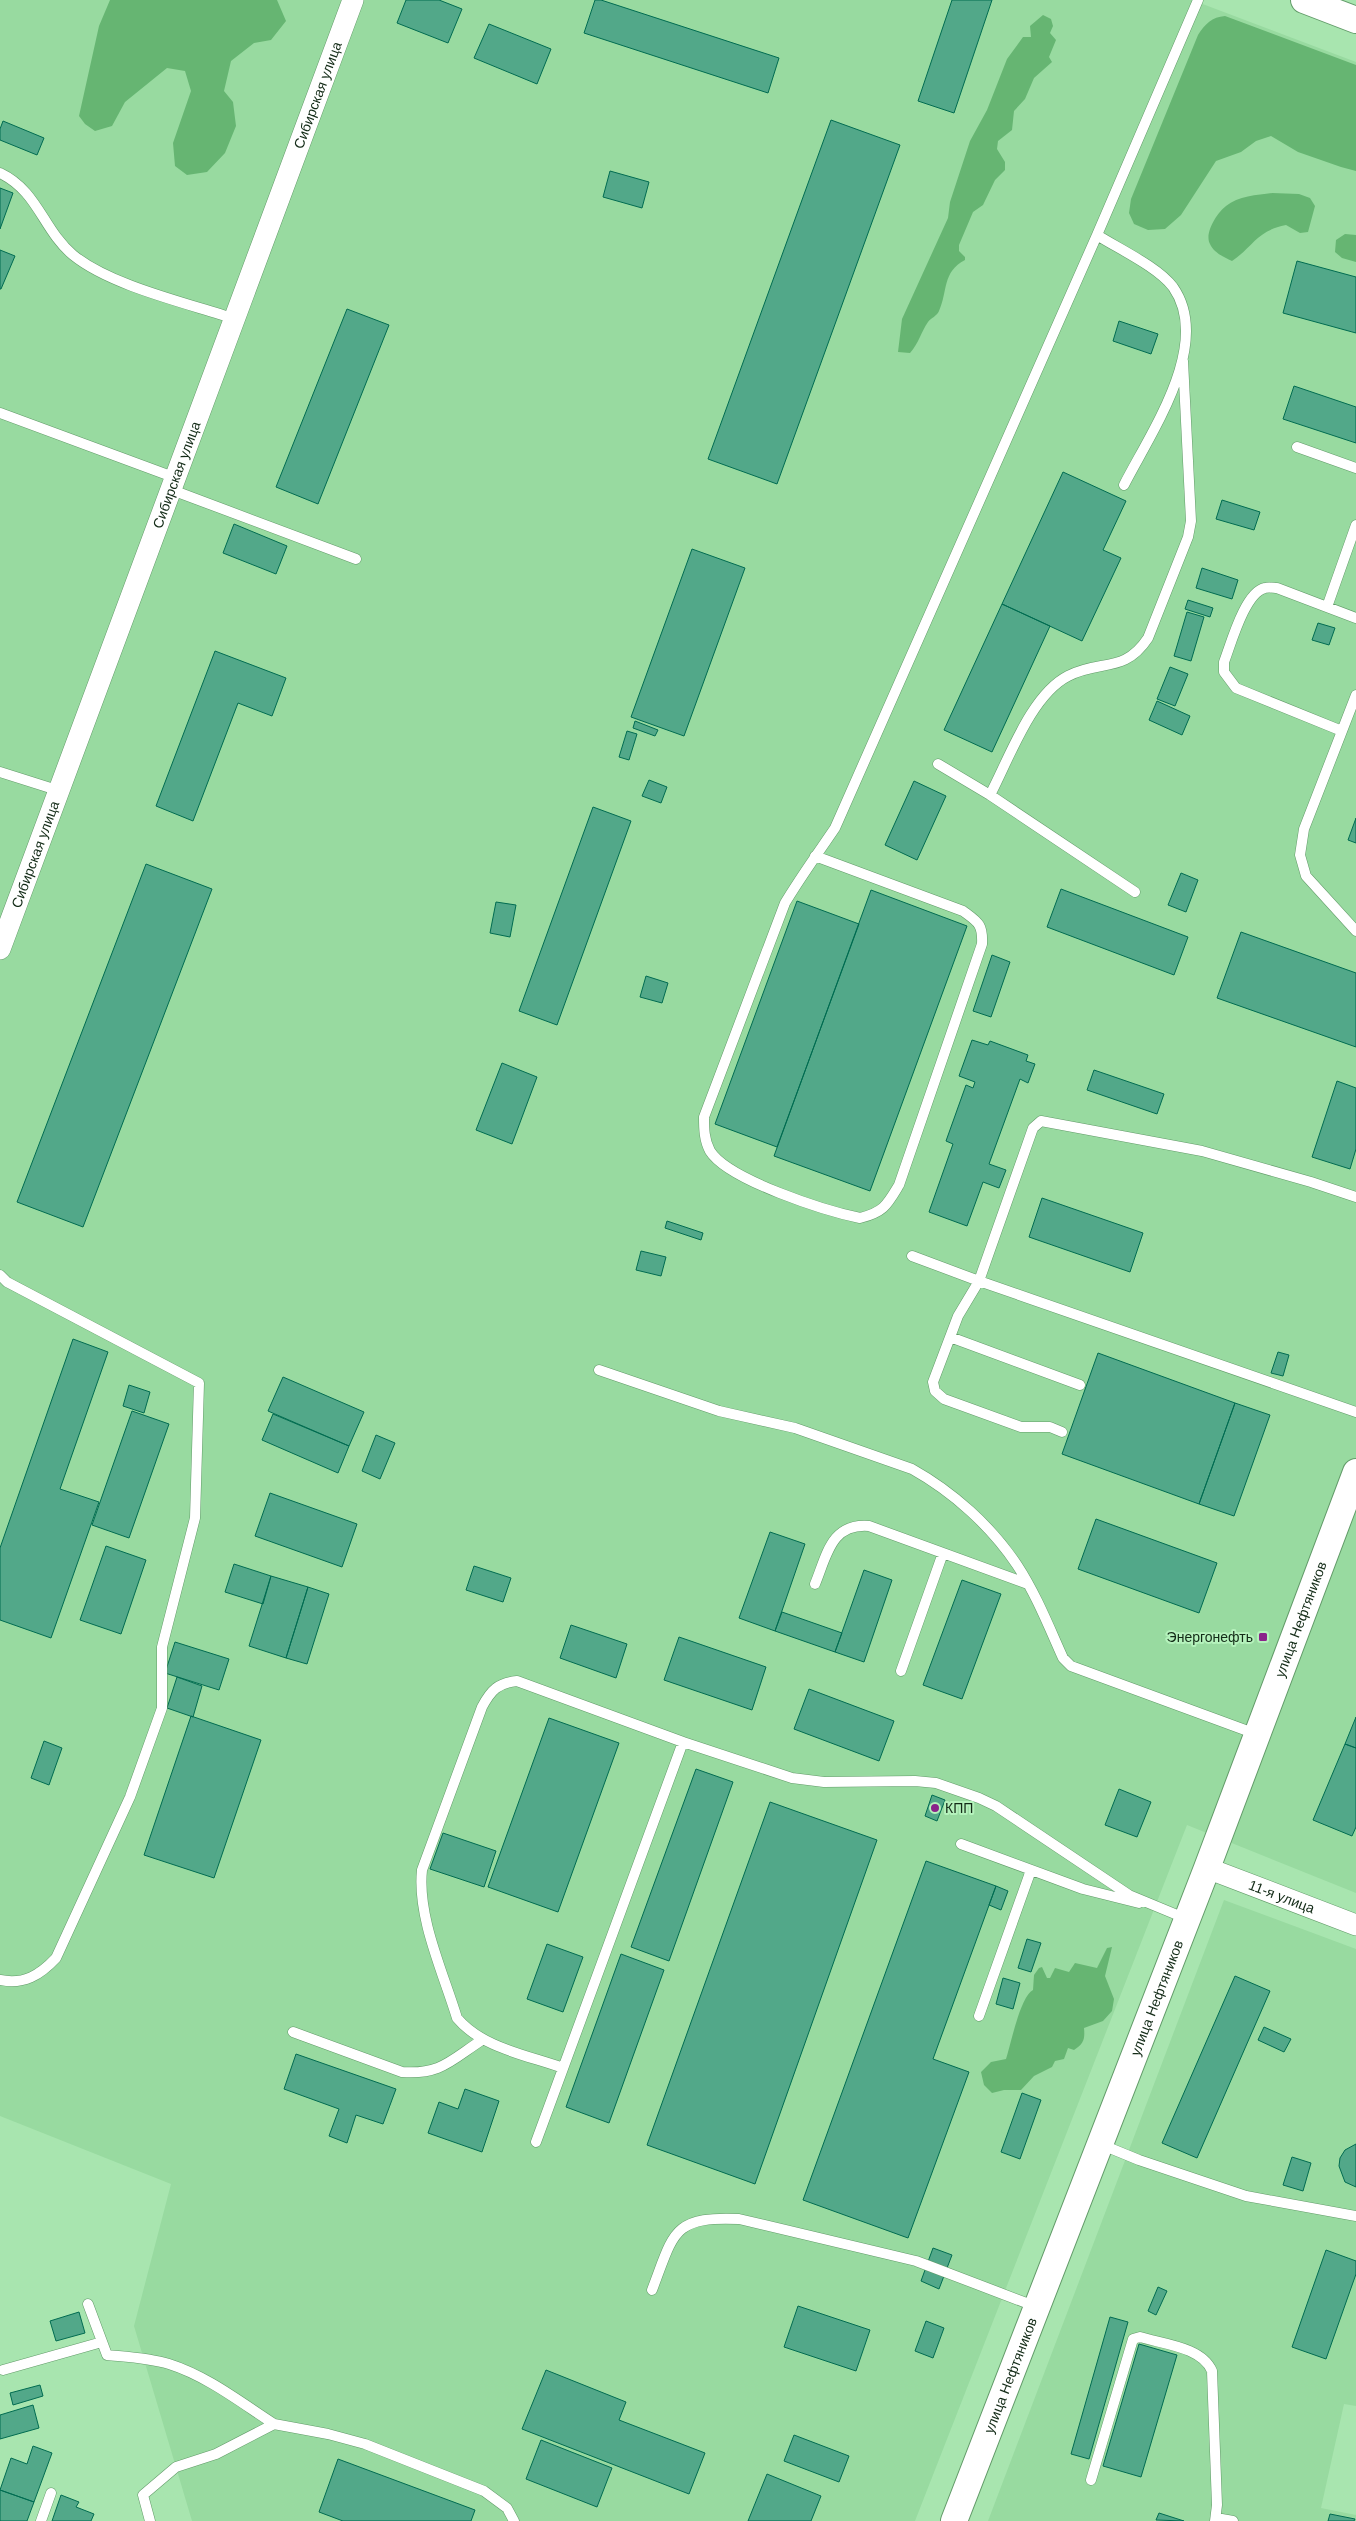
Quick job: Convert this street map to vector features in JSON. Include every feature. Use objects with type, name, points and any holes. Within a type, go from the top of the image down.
[{"type":"street","name":"Сибирская улица","points":[[0,949],[353,0]]},
{"type":"street","points":[[1304,0],[1356,20]]},
{"type":"street","name":"улица Нефтяников","points":[[954,2521],[1188,1919],[1257,1735],[1350,1505],[1356,1472]]},
{"type":"street","name":"11-я улица","points":[[1207,1868],[1356,1925]]},
{"type":"lane","points":[[815,856],[963,911],[976,920],[983,929],[982,944],[899,1185],[886,1205],[877,1214],[860,1218],[759,1185],[736,1174],[710,1151],[704,1133],[704,1117],[785,903],[815,856],[835,828],[1097,235],[1198,0]]},
{"type":"lane","points":[[0,173],[25,189],[71,254],[96,271],[235,319]]},
{"type":"lane","points":[[1097,235],[1158,274],[1172,287],[1182,305],[1186,321],[1187,344],[1179,377],[1124,485]]},
{"type":"lane","points":[[990,796],[1030,717],[1040,701],[1056,684],[1080,671],[1130,658],[1148,638],[1188,537],[1191,521],[1184,360]]},
{"type":"lane","points":[[0,413],[356,559]]},
{"type":"lane","points":[[1298,447],[1356,468]]},
{"type":"lane","points":[[1327,607],[1356,525]]},
{"type":"lane","points":[[1342,731],[1236,688],[1224,672],[1224,662],[1247,605],[1254,595],[1265,588],[1277,588],[1356,618]]},
{"type":"lane","points":[[1356,695],[1304,829],[1300,855],[1306,876],[1356,931]]},
{"type":"lane","points":[[938,764],[1135,892]]},
{"type":"lane","points":[[0,772],[60,791]]},
{"type":"lane","points":[[1062,1432],[1050,1427],[1020,1427],[944,1398],[934,1391],[933,1382],[958,1316],[979,1281],[1033,1128],[1041,1121],[1202,1151],[1356,1197]]},
{"type":"lane","points":[[912,1256],[1356,1412]]},
{"type":"lane","points":[[0,1275],[7,1282],[199,1383],[195,1518],[162,1647],[162,1708],[130,1797],[56,1958],[35,1976],[20,1981],[0,1980]]},
{"type":"lane","points":[[950,1337],[1080,1385]]},
{"type":"lane","points":[[599,1370],[719,1411],[795,1428],[912,1470],[950,1494],[974,1514],[1016,1565],[1028,1584],[1063,1658],[1071,1666],[1257,1735]]},
{"type":"lane","points":[[815,1584],[835,1538],[845,1529],[856,1525],[869,1526],[1028,1584]]},
{"type":"lane","points":[[901,1671],[943,1553]]},
{"type":"lane","points":[[563,2068],[482,2040],[468,2031],[457,2018],[424,1913],[420,1891],[422,1870],[482,1707],[491,1690],[502,1682],[517,1681],[683,1742],[792,1778],[824,1782],[915,1781],[936,1783],[996,1806],[1128,1895],[1188,1919]]},
{"type":"lane","points":[[536,2142],[683,1742]]},
{"type":"lane","points":[[961,1844],[1083,1889],[1124,1902],[1147,1904]]},
{"type":"lane","points":[[979,2016],[1031,1870]]},
{"type":"lane","points":[[293,2032],[402,2072],[420,2073],[438,2069],[482,2040]]},
{"type":"lane","points":[[1100,2144],[1139,2160],[1246,2196],[1356,2216]]},
{"type":"lane","points":[[652,2290],[671,2239],[681,2228],[695,2220],[712,2218],[740,2219],[916,2261],[1037,2307]]},
{"type":"lane","points":[[88,2304],[107,2355],[162,2363],[202,2378],[274,2424],[328,2434],[365,2444],[484,2491],[507,2508],[514,2521]]},
{"type":"lane","points":[[1091,2480],[1131,2342],[1136,2338],[1148,2339],[1198,2354],[1208,2362],[1212,2371],[1216,2519],[1233,2521]]},
{"type":"lane","points":[[4,2370],[102,2342]]},
{"type":"lane","points":[[150,2521],[143,2495],[176,2467],[216,2454],[274,2424]]},
{"type":"lane","points":[[41,2521],[51,2493]]},
{"type":"shaded area","points":[[0,0],[1192,0],[1356,62],[1356,1893],[1187,1825],[915,2521],[192,2521],[134,2326],[171,2184],[0,2116]]},
{"type":"shaded area","points":[[110,0],[277,0],[286,21],[271,40],[254,43],[231,61],[224,91],[233,102],[236,126],[225,153],[207,172],[187,175],[175,166],[173,143],[191,91],[185,71],[167,68],[125,102],[112,126],[95,131],[85,124],[79,116],[99,26]]},
{"type":"shaded area","points":[[1043,15],[1051,19],[1053,26],[1050,33],[1056,40],[1049,57],[1052,62],[1034,78],[1025,99],[1014,111],[1012,130],[998,141],[997,149],[1005,162],[1005,170],[995,180],[983,205],[973,212],[959,245],[959,251],[965,257],[965,260],[952,270],[938,313],[928,322],[910,353],[898,352],[902,319],[948,218],[950,202],[970,141],[987,110],[1007,59],[1023,37],[1031,37],[1030,26]]},
{"type":"shaded area","points":[[1225,16],[1356,65],[1356,171],[1298,152],[1271,136],[1256,141],[1241,152],[1216,161],[1181,215],[1165,229],[1148,230],[1134,224],[1129,213],[1131,199],[1198,35],[1209,22]]},
{"type":"shaded area","points":[[1272,193],[1299,194],[1310,198],[1315,206],[1308,232],[1300,233],[1286,225],[1268,231],[1232,261],[1214,250],[1210,244],[1209,234],[1215,218],[1222,209],[1242,198]]},
{"type":"shaded area","points":[[1345,234],[1356,235],[1356,262],[1342,258],[1335,252],[1336,240]]},
{"type":"shaded area","points":[[1224,1900],[1356,1949],[1356,2406],[1344,2404],[1321,2508],[1356,2515],[1356,2521],[988,2521]]},
{"type":"shaded area","points":[[1112,1947],[1105,1976],[1114,1999],[1112,2011],[1103,2021],[1084,2028],[1084,2038],[1080,2046],[1074,2050],[1068,2048],[1064,2059],[1055,2061],[1052,2067],[1034,2076],[1021,2090],[1004,2090],[992,2093],[984,2085],[981,2072],[991,2062],[1006,2059],[1016,2021],[1028,1994],[1033,1990],[1034,1975],[1039,1968],[1042,1967],[1047,1978],[1050,1978],[1055,1968],[1069,1972],[1075,1963],[1097,1968],[1107,1948]]},
{"type":"building","points":[[406,0],[439,0],[462,9],[448,43],[397,23]]},
{"type":"building","points":[[595,0],[601,0],[779,58],[768,93],[584,33]]},
{"type":"building","points":[[952,0],[992,0],[954,113],[918,101]]},
{"type":"building","points":[[489,24],[551,49],[537,84],[474,58]]},
{"type":"building","points":[[831,120],[900,145],[777,484],[708,459]]},
{"type":"building","points":[[3,121],[44,138],[37,155],[0,140],[0,129]]},
{"type":"building","points":[[610,171],[649,182],[642,208],[603,197]]},
{"type":"building","points":[[0,188],[13,193],[0,229]]},
{"type":"building","points":[[0,250],[15,256],[1,289],[0,289]]},
{"type":"building","points":[[1297,261],[1356,277],[1356,333],[1283,313]]},
{"type":"building","points":[[347,309],[389,325],[318,504],[276,487]]},
{"type":"building","points":[[1119,321],[1158,334],[1151,354],[1113,341]]},
{"type":"building","points":[[1294,386],[1356,407],[1356,443],[1283,419]]},
{"type":"building","points":[[1063,472],[1126,501],[1103,550],[1121,558],[1082,641],[1002,604]]},
{"type":"building","points":[[1222,500],[1260,512],[1254,530],[1216,519]]},
{"type":"building","points":[[234,524],[287,546],[276,574],[223,553]]},
{"type":"building","points":[[692,549],[745,568],[684,736],[631,717]]},
{"type":"building","points":[[1202,568],[1238,580],[1232,599],[1196,588]]},
{"type":"building","points":[[1188,600],[1213,608],[1210,617],[1185,609]]},
{"type":"building","points":[[1002,604],[1050,626],[992,752],[944,730]]},
{"type":"building","points":[[1187,612],[1204,617],[1191,661],[1174,656]]},
{"type":"building","points":[[1318,623],[1335,628],[1329,645],[1312,640]]},
{"type":"building","points":[[215,651],[286,678],[272,716],[238,703],[193,821],[156,806]]},
{"type":"building","points":[[1170,667],[1188,674],[1175,706],[1157,699]]},
{"type":"building","points":[[1157,701],[1190,716],[1182,735],[1149,720]]},
{"type":"building","points":[[635,721],[658,730],[655,736],[633,728]]},
{"type":"building","points":[[627,731],[637,734],[629,760],[619,757]]},
{"type":"building","points":[[649,780],[667,787],[661,803],[642,796]]},
{"type":"building","points":[[914,781],[946,796],[917,860],[885,845]]},
{"type":"building","points":[[593,807],[631,821],[557,1025],[519,1011]]},
{"type":"building","points":[[1356,818],[1356,843],[1348,840]]},
{"type":"building","points":[[146,864],[212,889],[83,1227],[17,1202]]},
{"type":"building","points":[[1181,873],[1198,880],[1186,912],[1168,905]]},
{"type":"building","points":[[1061,889],[1188,937],[1174,975],[1047,927]]},
{"type":"building","points":[[871,890],[967,926],[870,1191],[774,1156]]},
{"type":"building","points":[[797,901],[859,924],[777,1147],[715,1124]]},
{"type":"building","points":[[496,902],[516,905],[510,937],[490,933]]},
{"type":"building","points":[[1241,932],[1356,973],[1356,1047],[1217,998]]},
{"type":"building","points":[[992,955],[1010,962],[991,1017],[973,1011]]},
{"type":"building","points":[[646,976],[668,983],[662,1003],[640,997]]},
{"type":"building","points":[[972,1040],[988,1045],[990,1041],[1028,1055],[1026,1061],[1035,1064],[1028,1083],[1020,1079],[989,1164],[1006,1170],[999,1188],[983,1182],[967,1226],[929,1212],[953,1144],[946,1141],[966,1085],[973,1088],[975,1082],[959,1076]]},
{"type":"building","points":[[502,1063],[537,1077],[512,1144],[476,1130]]},
{"type":"building","points":[[1094,1070],[1164,1094],[1157,1114],[1087,1090]]},
{"type":"building","points":[[1337,1081],[1356,1088],[1356,1149],[1350,1169],[1312,1157]]},
{"type":"building","points":[[1042,1198],[1143,1233],[1130,1272],[1029,1237]]},
{"type":"building","points":[[667,1221],[703,1233],[701,1240],[665,1228]]},
{"type":"building","points":[[641,1251],[666,1257],[661,1276],[636,1270]]},
{"type":"building","points":[[73,1339],[108,1352],[60,1489],[99,1502],[51,1638],[0,1620],[0,1548]]},
{"type":"building","points":[[1278,1352],[1289,1355],[1283,1376],[1271,1373]]},
{"type":"building","points":[[1098,1353],[1235,1403],[1199,1504],[1062,1454]]},
{"type":"building","points":[[283,1377],[364,1412],[349,1446],[268,1411]]},
{"type":"building","points":[[129,1385],[150,1392],[144,1413],[123,1406]]},
{"type":"building","points":[[1235,1403],[1270,1415],[1234,1516],[1199,1504]]},
{"type":"building","points":[[132,1411],[169,1424],[129,1538],[92,1525]]},
{"type":"building","points":[[273,1414],[349,1446],[338,1473],[262,1440]]},
{"type":"building","points":[[376,1435],[395,1443],[380,1479],[362,1471]]},
{"type":"building","points":[[270,1493],[357,1524],[342,1567],[255,1536]]},
{"type":"building","points":[[1096,1519],[1217,1563],[1199,1613],[1078,1569]]},
{"type":"building","points":[[770,1532],[805,1544],[775,1631],[739,1618]]},
{"type":"building","points":[[106,1546],[146,1560],[121,1634],[80,1620]]},
{"type":"building","points":[[234,1564],[271,1576],[263,1604],[225,1592]]},
{"type":"building","points":[[474,1566],[511,1578],[503,1602],[466,1590]]},
{"type":"building","points":[[864,1570],[892,1580],[864,1662],[835,1652]]},
{"type":"building","points":[[271,1576],[308,1587],[286,1658],[249,1646]]},
{"type":"building","points":[[962,1580],[1001,1594],[962,1699],[923,1685]]},
{"type":"building","points":[[308,1587],[329,1594],[307,1664],[286,1658]]},
{"type":"building","points":[[782,1612],[842,1633],[835,1652],[775,1631]]},
{"type":"building","points":[[571,1625],[627,1644],[616,1678],[560,1658]]},
{"type":"building","points":[[679,1637],[766,1667],[752,1710],[664,1680]]},
{"type":"building","points":[[175,1642],[229,1659],[219,1690],[165,1673]]},
{"type":"building","points":[[177,1677],[202,1686],[193,1717],[167,1708]]},
{"type":"building","points":[[809,1689],[894,1721],[879,1761],[794,1729]]},
{"type":"building","points":[[191,1716],[261,1740],[214,1878],[144,1855]]},
{"type":"building","points":[[1356,1717],[1356,1748],[1345,1744]]},
{"type":"building","points":[[549,1718],[619,1743],[558,1912],[488,1887]]},
{"type":"building","points":[[44,1741],[62,1748],[49,1785],[31,1778]]},
{"type":"building","points":[[1345,1744],[1356,1748],[1356,1827],[1352,1836],[1313,1820]]},
{"type":"building","points":[[696,1769],[733,1782],[669,1961],[631,1947]]},
{"type":"building","points":[[1119,1789],[1151,1802],[1137,1837],[1105,1825]]},
{"type":"building","name":"КПП","points":[[932,1795],[945,1800],[937,1821],[925,1816]]},
{"type":"building","points":[[770,1802],[877,1840],[755,2184],[647,2145]]},
{"type":"building","points":[[443,1833],[496,1851],[484,1887],[430,1869]]},
{"type":"building","points":[[926,1861],[996,1886],[933,2059],[969,2072],[908,2238],[803,2200]]},
{"type":"building","points":[[996,1886],[1008,1891],[1001,1910],[989,1905]]},
{"type":"building","points":[[1027,1939],[1041,1943],[1031,1972],[1018,1968]]},
{"type":"building","points":[[547,1944],[583,1957],[563,2012],[527,1999]]},
{"type":"building","points":[[621,1954],[664,1970],[609,2123],[566,2107]]},
{"type":"building","points":[[1235,1976],[1270,1991],[1197,2158],[1162,2143]]},
{"type":"building","points":[[1003,1978],[1020,1983],[1013,2009],[996,2004]]},
{"type":"building","points":[[1264,2027],[1291,2039],[1284,2052],[1258,2040]]},
{"type":"building","points":[[296,2054],[396,2089],[383,2124],[356,2115],[347,2143],[329,2136],[339,2109],[284,2089]]},
{"type":"building","points":[[465,2089],[499,2101],[482,2152],[428,2133],[439,2102],[458,2109]]},
{"type":"building","points":[[1022,2093],[1041,2100],[1020,2159],[1001,2152]]},
{"type":"building","points":[[1356,2144],[1356,2187],[1345,2182],[1339,2166],[1340,2158],[1345,2150]]},
{"type":"building","points":[[1292,2157],[1311,2163],[1303,2191],[1283,2185]]},
{"type":"building","points":[[933,2248],[952,2255],[939,2289],[921,2281]]},
{"type":"building","points":[[1326,2250],[1356,2261],[1356,2274],[1326,2359],[1292,2347]]},
{"type":"building","points":[[1158,2287],[1167,2291],[1156,2315],[1148,2311]]},
{"type":"building","points":[[798,2306],[870,2330],[856,2371],[784,2347]]},
{"type":"building","points":[[79,2312],[85,2333],[56,2341],[50,2321]]},
{"type":"building","points":[[1110,2317],[1128,2322],[1089,2459],[1071,2454]]},
{"type":"building","points":[[926,2321],[944,2328],[933,2358],[915,2351]]},
{"type":"building","points":[[1139,2344],[1177,2355],[1141,2477],[1103,2466]]},
{"type":"building","points":[[546,2370],[626,2402],[619,2420],[705,2453],[689,2494],[522,2429]]},
{"type":"building","points":[[40,2385],[43,2396],[13,2405],[10,2393]]},
{"type":"building","points":[[33,2405],[39,2428],[0,2439],[0,2415]]},
{"type":"building","points":[[794,2435],[849,2456],[839,2482],[784,2461]]},
{"type":"building","points":[[541,2440],[612,2468],[597,2507],[526,2479]]},
{"type":"building","points":[[33,2446],[52,2453],[34,2502],[0,2490],[11,2458],[27,2464]]},
{"type":"building","points":[[338,2459],[475,2510],[471,2521],[343,2521],[319,2512]]},
{"type":"building","points":[[767,2474],[821,2496],[811,2521],[748,2521]]},
{"type":"building","points":[[0,2490],[34,2502],[27,2521],[0,2521]]},
{"type":"building","points":[[61,2495],[79,2502],[76,2507],[94,2514],[91,2521],[52,2521]]},
{"type":"building","points":[[1159,2513],[1184,2521],[1156,2520]]},
{"type":"building","points":[[1330,2514],[1355,2519],[1354,2521],[1328,2521]]},
{"type":"place","name":"Энергонефть","points":[[1263,1637]]},
{"type":"place","name":"КПП","points":[[935,1808]]}]
